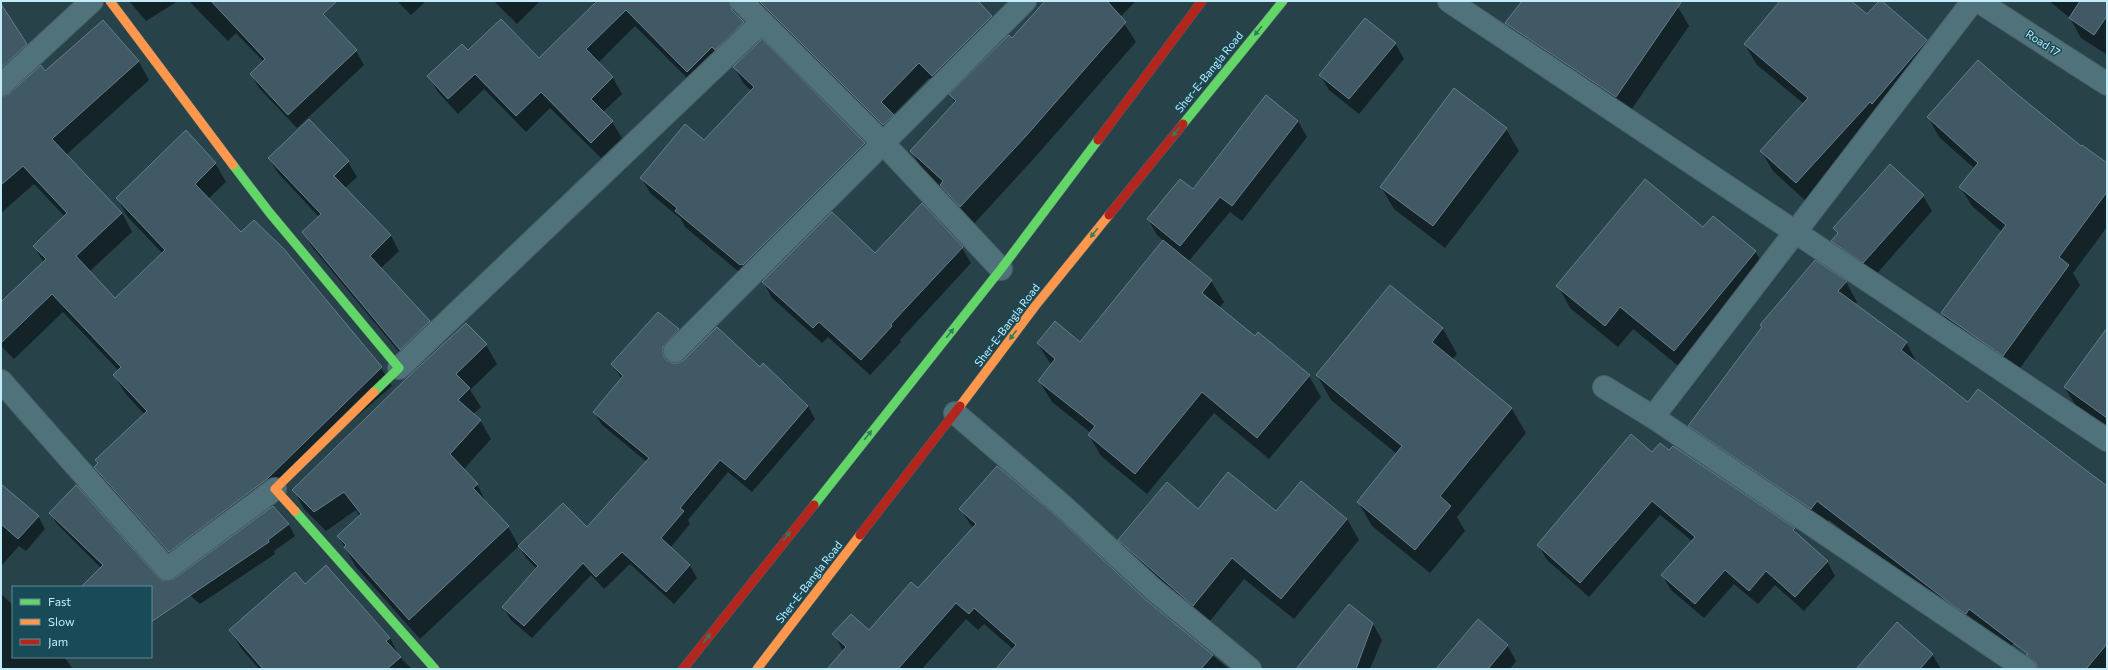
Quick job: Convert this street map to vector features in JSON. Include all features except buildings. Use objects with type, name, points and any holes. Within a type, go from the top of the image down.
[{"type":"main road","points":[[110,1],[269,212],[398,368],[275,489],[435,669]]},
{"type":"main road","points":[[683,669],[1001,269],[1202,1]]},
{"type":"main road","name":"Sher-E-Bangla Road","points":[[757,669],[955,413],[1036,305],[1282,1]]},
{"type":"street","points":[[1,85],[92,1]]},
{"type":"street","points":[[741,1],[884,144],[1001,269]]},
{"type":"street","points":[[676,351],[1025,1]]},
{"type":"street","points":[[1449,1],[2107,440]]},
{"type":"street","points":[[1653,417],[1973,1]]},
{"type":"street","name":"Road 17","points":[[1978,1],[2107,84]]},
{"type":"street","points":[[398,368],[762,22]]},
{"type":"street","points":[[1,382],[167,569],[275,489]]},
{"type":"street","points":[[1604,387],[1653,417],[2025,669]]},
{"type":"street","points":[[955,413],[1062,505],[1153,589],[1250,669]]},
{"type":"traffic: fast","points":[[1183,124],[1283,1]]},
{"type":"traffic: fast","points":[[814,505],[1001,269],[1098,140]]},
{"type":"traffic: fast","points":[[233,165],[269,212],[399,368],[374,392]]},
{"type":"traffic: fast","points":[[295,511],[435,669]]},
{"type":"traffic: slow","points":[[110,1],[233,165]]},
{"type":"traffic: slow","points":[[960,406],[1036,305],[1109,215]]},
{"type":"traffic: slow","points":[[295,511],[275,489],[374,392]]},
{"type":"traffic: slow","points":[[757,669],[860,535]]},
{"type":"traffic: jam","points":[[1098,140],[1202,1]]},
{"type":"traffic: jam","points":[[1109,215],[1183,124]]},
{"type":"traffic: jam","points":[[860,535],[960,406]]},
{"type":"traffic: jam","points":[[683,669],[814,505]]}]
